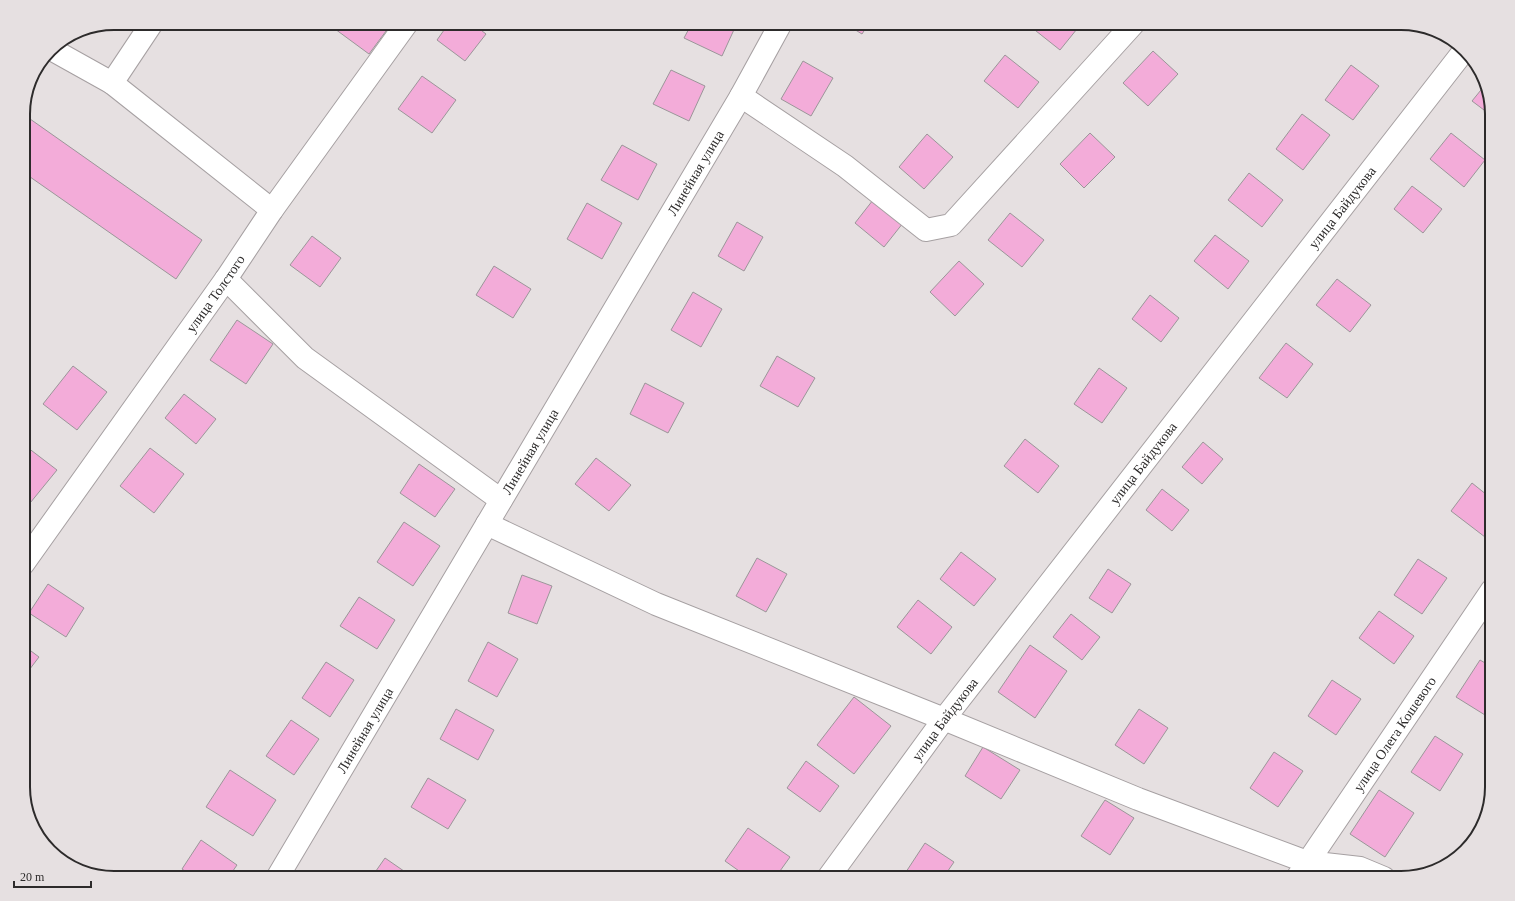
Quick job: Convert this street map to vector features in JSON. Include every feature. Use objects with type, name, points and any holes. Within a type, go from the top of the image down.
[{"type":"street","points":[[112,83],[147,30]]},
{"type":"street","name":"улица Толстого","points":[[30,554],[226,279],[272,210],[402,30]]},
{"type":"street","name":"Линейная улица","points":[[281,871],[741,96],[777,30]]},
{"type":"street","points":[[741,96],[846,166],[926,230],[950,225],[1128,30]]},
{"type":"street","points":[[57,53],[112,83],[272,210]]},
{"type":"street","name":"улица Байдукова","points":[[833,871],[944,719],[1460,55]]},
{"type":"street","points":[[226,279],[305,358],[501,500]]},
{"type":"street","points":[[487,524],[656,604],[944,719],[1138,799],[1302,870],[1360,868],[1367,871]]},
{"type":"street","name":"улица Олега Кошевого","points":[[1302,870],[1485,600]]},
{"type":"building","points":[[336,30],[387,30],[369,54]]},
{"type":"building","points":[[444,30],[481,30],[486,34],[465,61],[437,40]]},
{"type":"building","points":[[688,30],[734,30],[722,56],[684,38]]},
{"type":"building","points":[[855,30],[865,30],[862,34]]},
{"type":"building","points":[[1035,30],[1076,30],[1060,50]]},
{"type":"building","points":[[1153,51],[1178,74],[1148,106],[1123,83]]},
{"type":"building","points":[[1005,55],[1039,82],[1018,108],[984,81]]},
{"type":"building","points":[[803,61],[833,78],[811,116],[781,99]]},
{"type":"building","points":[[1351,65],[1379,86],[1353,120],[1325,100]]},
{"type":"building","points":[[671,70],[705,86],[689,121],[653,104]]},
{"type":"building","points":[[422,76],[456,100],[432,133],[398,109]]},
{"type":"building","points":[[1481,89],[1485,111],[1472,101]]},
{"type":"building","points":[[1302,114],[1330,135],[1303,170],[1276,149]]},
{"type":"building","points":[[30,119],[202,240],[176,279],[30,177]]},
{"type":"building","points":[[1090,133],[1115,157],[1084,188],[1060,164]]},
{"type":"building","points":[[1451,133],[1485,160],[1464,187],[1430,159]]},
{"type":"building","points":[[927,134],[953,157],[924,189],[899,167]]},
{"type":"building","points":[[622,145],[657,164],[638,200],[601,180]]},
{"type":"building","points":[[1249,173],[1283,200],[1262,227],[1228,200]]},
{"type":"building","points":[[1412,186],[1442,209],[1423,233],[1394,209]]},
{"type":"building","points":[[873,200],[903,223],[884,247],[855,223]]},
{"type":"building","points":[[587,203],[622,223],[602,259],[567,239]]},
{"type":"building","points":[[1010,213],[1044,240],[1022,267],[988,240]]},
{"type":"building","points":[[737,222],[763,237],[744,271],[718,256]]},
{"type":"building","points":[[1215,235],[1249,261],[1228,289],[1194,261]]},
{"type":"building","points":[[312,236],[341,258],[320,287],[290,265]]},
{"type":"building","points":[[959,261],[984,284],[955,316],[930,292]]},
{"type":"building","points":[[494,266],[531,289],[513,318],[476,295]]},
{"type":"building","points":[[1337,279],[1371,305],[1350,332],[1316,305]]},
{"type":"building","points":[[693,292],[722,309],[701,347],[671,330]]},
{"type":"building","points":[[1150,295],[1179,318],[1161,342],[1132,319]]},
{"type":"building","points":[[237,320],[273,344],[246,384],[210,360]]},
{"type":"building","points":[[1286,343],[1313,364],[1287,398],[1259,378]]},
{"type":"building","points":[[777,356],[815,378],[798,407],[760,386]]},
{"type":"building","points":[[73,366],[107,392],[77,430],[43,404]]},
{"type":"building","points":[[1099,368],[1127,388],[1102,423],[1074,404]]},
{"type":"building","points":[[645,383],[684,403],[668,433],[630,414]]},
{"type":"building","points":[[184,394],[216,419],[196,444],[165,418]]},
{"type":"building","points":[[1025,439],[1059,466],[1038,493],[1004,466]]},
{"type":"building","points":[[1203,442],[1223,459],[1202,484],[1182,467]]},
{"type":"building","points":[[150,448],[184,474],[154,513],[120,486]]},
{"type":"building","points":[[30,449],[57,470],[30,503]]},
{"type":"building","points":[[596,458],[631,485],[609,511],[575,484]]},
{"type":"building","points":[[419,464],[455,489],[435,517],[400,493]]},
{"type":"building","points":[[1472,483],[1485,493],[1485,537],[1451,511]]},
{"type":"building","points":[[1162,489],[1189,510],[1172,531],[1146,510]]},
{"type":"building","points":[[404,522],[440,546],[413,586],[377,562]]},
{"type":"building","points":[[961,552],[996,579],[974,606],[940,579]]},
{"type":"building","points":[[757,558],[787,574],[766,612],[736,596]]},
{"type":"building","points":[[1418,559],[1447,578],[1422,614],[1394,595]]},
{"type":"building","points":[[1108,569],[1131,584],[1112,613],[1089,598]]},
{"type":"building","points":[[522,575],[552,586],[537,624],[508,613]]},
{"type":"building","points":[[48,584],[84,608],[66,637],[30,614]]},
{"type":"building","points":[[359,597],[395,620],[377,649],[340,626]]},
{"type":"building","points":[[918,600],[952,627],[931,654],[897,627]]},
{"type":"building","points":[[1379,611],[1414,636],[1394,664],[1359,638]]},
{"type":"building","points":[[1071,614],[1100,637],[1082,660],[1053,637]]},
{"type":"building","points":[[488,642],[518,659],[497,697],[468,681]]},
{"type":"building","points":[[1030,645],[1067,671],[1035,718],[998,692]]},
{"type":"building","points":[[30,650],[39,657],[30,669]]},
{"type":"building","points":[[1480,660],[1485,663],[1485,715],[1456,697]]},
{"type":"building","points":[[326,662],[354,680],[330,717],[302,698]]},
{"type":"building","points":[[1332,680],[1361,699],[1336,735],[1308,716]]},
{"type":"building","points":[[854,697],[891,726],[854,774],[817,745]]},
{"type":"building","points":[[456,709],[494,730],[478,760],[440,739]]},
{"type":"building","points":[[1139,709],[1168,728],[1144,764],[1115,745]]},
{"type":"building","points":[[291,720],[319,739],[294,775],[266,756]]},
{"type":"building","points":[[1435,736],[1463,754],[1440,791],[1411,772]]},
{"type":"building","points":[[983,747],[1020,770],[1001,799],[965,776]]},
{"type":"building","points":[[1274,752],[1303,771],[1278,807],[1250,788]]},
{"type":"building","points":[[806,761],[839,786],[820,812],[787,788]]},
{"type":"building","points":[[230,770],[276,800],[253,836],[206,807]]},
{"type":"building","points":[[428,778],[466,800],[448,829],[411,807]]},
{"type":"building","points":[[1379,790],[1414,813],[1385,857],[1350,834]]},
{"type":"building","points":[[1105,800],[1134,818],[1110,855],[1081,836]]},
{"type":"building","points":[[748,828],[790,857],[780,871],[739,871],[725,861]]},
{"type":"building","points":[[201,840],[237,865],[233,871],[185,871],[182,869]]},
{"type":"building","points":[[925,843],[954,862],[948,871],[907,871]]},
{"type":"building","points":[[385,858],[404,871],[376,871]]}]
